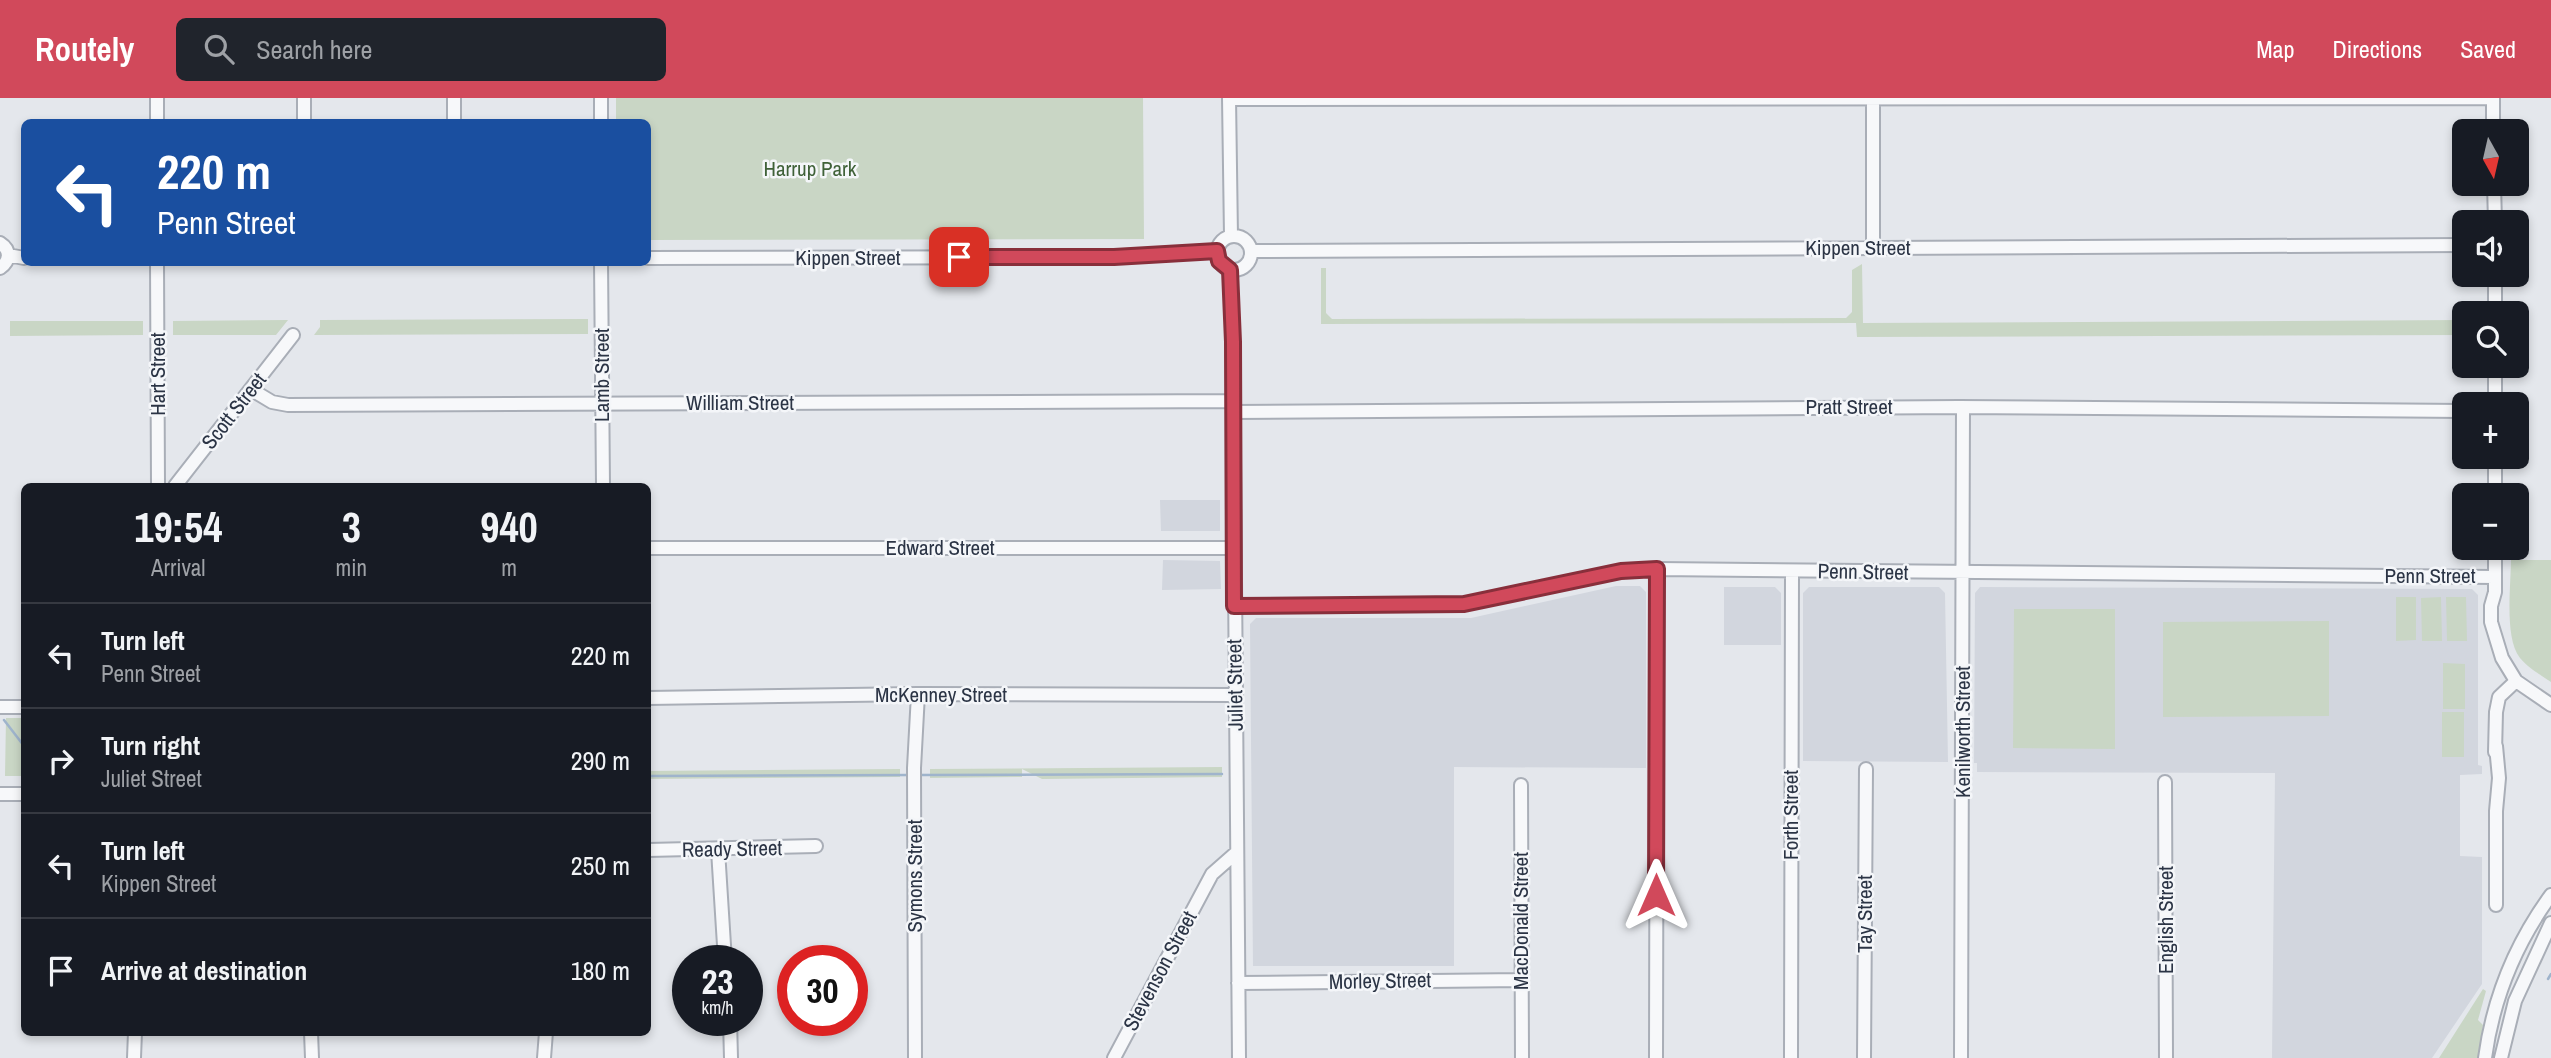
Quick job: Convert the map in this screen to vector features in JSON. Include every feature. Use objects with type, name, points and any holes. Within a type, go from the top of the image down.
[{"type":"street","points":[[157,98],[157,119]]},
{"type":"street","points":[[304,98],[304,119]]},
{"type":"street","points":[[454,98],[454,119]]},
{"type":"street","points":[[601,98],[601,119]]},
{"type":"street","points":[[1231,236],[1229,98],[2493,98],[2493,119]]},
{"type":"street","points":[[1873,99],[1873,248]]},
{"type":"street","points":[[1231,236],[1242,237],[1247,241],[1252,257],[1246,267],[1230,270],[1219,261],[1217,251],[1221,241],[1231,236]]},
{"type":"street","points":[[0,243],[6,248],[8,255],[5,265],[0,268]]},
{"type":"street","name":"Kippen Street","points":[[1252,251],[2452,245]]},
{"type":"street","name":"Kippen Street","points":[[651,258],[1101,257],[1217,251]]},
{"type":"street","points":[[8,255],[21,257]]},
{"type":"street","name":"Hart Street","points":[[157,266],[158,483]]},
{"type":"street","name":"Lamb Street","points":[[601,266],[603,483]]},
{"type":"street","name":"Juliet Street","points":[[1230,270],[1239,1058]]},
{"type":"street","name":"Scott Street","points":[[177,483],[293,335]]},
{"type":"street","name":"William Street","points":[[252,390],[272,402],[288,405],[602,403],[1233,406]]},
{"type":"street","name":"Pratt Street","points":[[1233,406],[2452,411]]},
{"type":"street","name":"Kenilworth Street","points":[[1961,1058],[1964,407]]},
{"type":"street","name":"Edward Street","points":[[651,548],[1233,548]]},
{"type":"street","points":[[2495,560],[2495,592],[2500,622],[2496,637],[2502,658],[2516,681],[2551,705]]},
{"type":"street","points":[[1656,1058],[1657,569]]},
{"type":"street","name":"Penn Street","points":[[1234,606],[1464,604],[1621,571],[1657,569],[2495,577]]},
{"type":"street","name":"Forth Street","points":[[1791,1058],[1792,572]]},
{"type":"street","points":[[2496,905],[2499,768],[2496,712],[2499,697],[2516,681]]},
{"type":"street","name":"McKenney Street","points":[[651,698],[918,694],[1235,695]]},
{"type":"street","name":"Symons Street","points":[[915,1058],[914,768],[918,694]]},
{"type":"street","points":[[0,707],[21,707]]},
{"type":"street","name":"Tay Street","points":[[1864,1058],[1866,769]]},
{"type":"street","name":"English Street","points":[[2165,782],[2166,1058]]},
{"type":"street","name":"MacDonald Street","points":[[1521,785],[1522,1058]]},
{"type":"street","points":[[0,794],[21,794]]},
{"type":"street","name":"Ready Street","points":[[651,850],[816,846]]},
{"type":"street","points":[[718,850],[725,945]]},
{"type":"street","name":"Stevenson Street","points":[[1114,1058],[1214,871],[1237,852]]},
{"type":"street","points":[[1206,885],[1217,877],[1237,880]]},
{"type":"street","points":[[2485,1058],[2497,1001],[2508,970],[2529,929],[2551,895]]},
{"type":"street","points":[[2501,1058],[2508,1024],[2525,976],[2551,923]]},
{"type":"street","name":"Morley Street","points":[[1238,983],[1522,980]]},
{"type":"street","points":[[134,1058],[135,1036]]},
{"type":"street","points":[[311,1036],[312,1058]]},
{"type":"street","points":[[546,1036],[546,1054]]},
{"type":"street","points":[[730,1036],[731,1058]]},
{"type":"shaded area","points":[[1160,500],[1220,500],[1220,531],[1161,531]]},
{"type":"shaded area","points":[[1163,560],[1220,561],[1221,589],[1162,590]]},
{"type":"shaded area","points":[[1616,586],[1640,586],[1646,592],[1646,768],[1454,767],[1454,966],[1253,966],[1250,624],[1256,618],[1471,618]]},
{"type":"shaded area","points":[[1724,587],[1775,587],[1781,593],[1781,645],[1724,645]]},
{"type":"shaded area","points":[[1809,587],[1939,587],[1945,593],[1948,762],[1803,761],[1803,593]]},
{"type":"shaded area","points":[[1980,587],[2472,589],[2478,595],[2478,765],[2482,766],[2482,774],[2460,775],[2460,856],[2482,857],[2482,984],[2432,1058],[2272,1058],[2275,773],[1977,772],[1977,763],[1974,763],[1975,593]]},
{"type":"green space","name":"Harrup Park","points":[[616,98],[1143,98],[1144,239],[651,240],[651,119],[616,119]]},
{"type":"green space","points":[[1862,264],[1863,323],[2452,320],[2452,335],[1857,337],[1856,323],[1321,324],[1321,268],[1326,268],[1326,313],[1332,319],[1846,318],[1852,312],[1852,270]]},
{"type":"green space","points":[[588,319],[588,334],[314,335],[320,327],[320,320]]},
{"type":"green space","points":[[288,320],[276,335],[173,335],[173,321]]},
{"type":"green space","points":[[10,321],[143,321],[143,335],[10,336]]},
{"type":"green space","points":[[2511,560],[2551,560],[2551,682],[2527,665],[2515,649],[2510,625]]},
{"type":"green space","points":[[2396,597],[2416,597],[2416,640],[2396,641]]},
{"type":"green space","points":[[2441,597],[2442,641],[2422,641],[2421,598]]},
{"type":"green space","points":[[2446,597],[2466,597],[2467,641],[2447,641]]},
{"type":"green space","points":[[2014,609],[2115,609],[2115,749],[2013,748]]},
{"type":"green space","points":[[2329,621],[2329,716],[2163,717],[2163,622]]},
{"type":"green space","points":[[2443,663],[2465,664],[2465,709],[2443,709]]},
{"type":"green space","points":[[2442,712],[2464,712],[2464,757],[2442,757]]},
{"type":"green space","points":[[6,718],[21,718],[21,776],[5,776]]},
{"type":"green space","points":[[1222,767],[1222,777],[1042,779],[1022,769],[1022,777],[930,778],[930,769]]},
{"type":"green space","points":[[900,769],[900,777],[651,779],[651,771]]},
{"type":"green space","points":[[2483,989],[2486,991],[2478,1020],[2483,1025],[2478,1058],[2439,1058]]},
{"type":"waterway","points":[[4,720],[21,742]]},
{"type":"waterway","points":[[918,775],[1222,774]]},
{"type":"waterway","points":[[651,776],[911,775]]},
{"type":"waterway","points":[[2548,979],[2551,974]]},
{"type":"route","points":[[959,257],[1114,257],[1217,251],[1221,265],[1230,270],[1233,342],[1234,606],[1464,604],[1621,571],[1657,569],[1656,895]]}]
